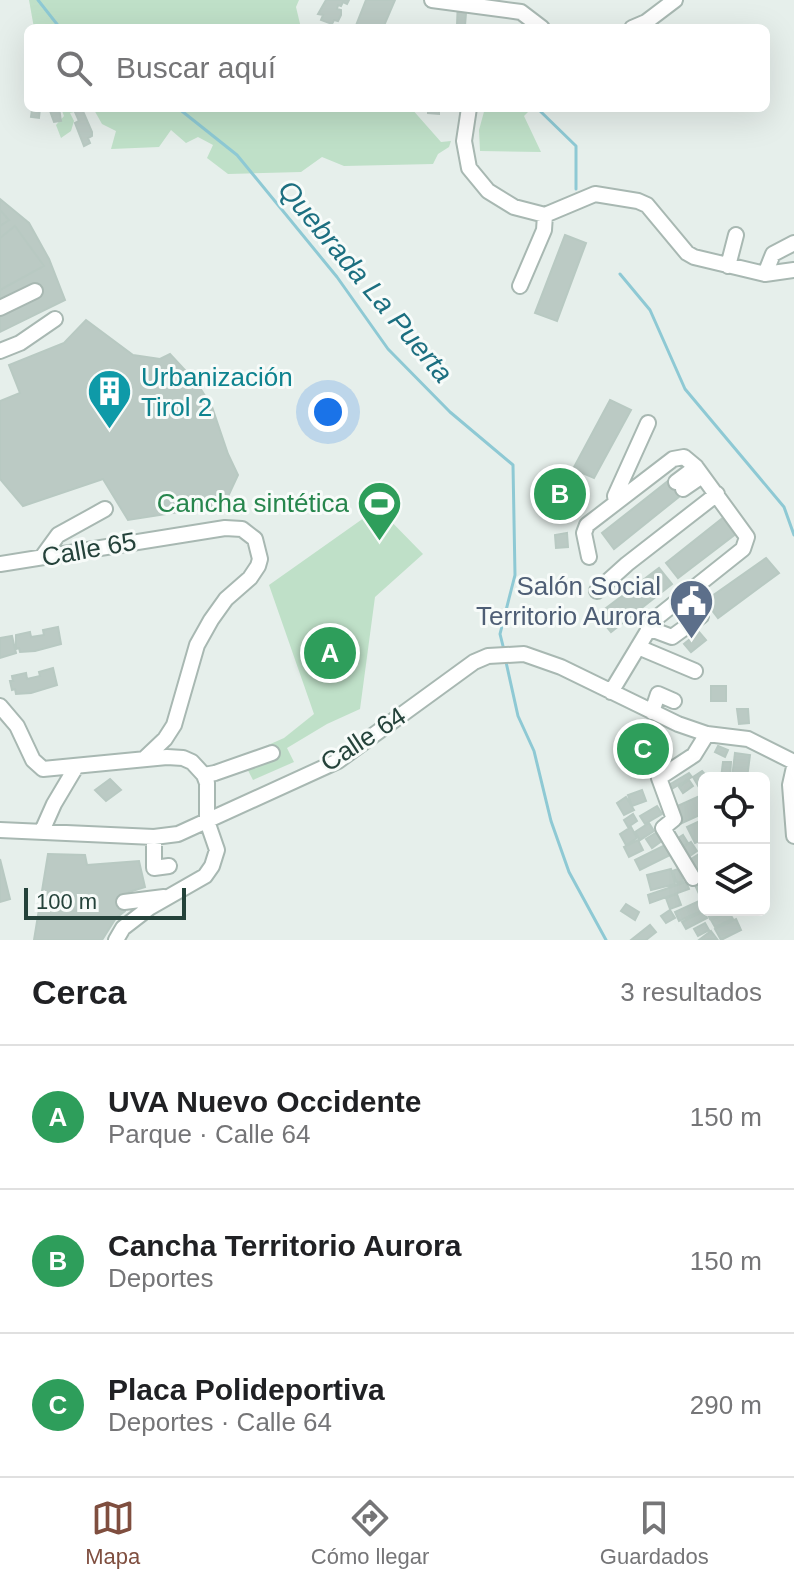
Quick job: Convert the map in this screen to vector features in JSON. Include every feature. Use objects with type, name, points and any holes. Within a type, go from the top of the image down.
[{"type":"street","points":[[432,0],[521,12],[537,24]]},
{"type":"street","points":[[641,24],[675,0]]},
{"type":"street","points":[[467,112],[464,141],[469,168],[488,191],[514,207],[545,215],[595,194],[616,195],[647,205],[687,253],[704,261],[765,274],[794,270]]},
{"type":"street","points":[[520,286],[544,230],[545,215]]},
{"type":"street","points":[[728,266],[736,235]]},
{"type":"street","points":[[765,274],[773,254],[794,243]]},
{"type":"street","points":[[0,308],[35,291]]},
{"type":"street","points":[[0,351],[20,343],[55,319]]},
{"type":"street","points":[[616,502],[615,496],[648,423]]},
{"type":"street","points":[[589,557],[584,533],[587,525],[673,459],[694,467],[744,530],[746,544],[743,549],[658,616],[648,628],[611,692]]},
{"type":"street","points":[[679,485],[694,467]]},
{"type":"street","points":[[597,591],[717,494]]},
{"type":"street","points":[[42,557],[58,535],[105,509]]},
{"type":"street","name":"Calle 65","points":[[0,564],[225,528],[242,529],[255,539],[260,559],[258,566],[250,578],[226,599],[197,645],[174,725]]},
{"type":"street","points":[[648,628],[672,637],[701,616]]},
{"type":"street","points":[[638,647],[695,671]]},
{"type":"street","name":"Calle 64","points":[[0,830],[154,837],[178,834],[338,761],[474,662],[488,656],[524,654],[561,667],[652,712],[707,734],[748,739],[794,764]]},
{"type":"street","points":[[652,712],[658,694],[674,701]]},
{"type":"street","points":[[0,706],[17,726],[33,760],[43,769],[146,757],[183,758],[192,762],[204,775],[207,783],[207,821],[217,850],[212,866],[205,876],[123,928],[116,940]]},
{"type":"street","points":[[146,757],[165,739],[174,725]]},
{"type":"street","points":[[174,725],[183,758]]},
{"type":"street","points":[[693,878],[663,828],[674,819],[659,778],[694,755],[707,734]]},
{"type":"street","points":[[204,775],[272,753]]},
{"type":"street","points":[[794,764],[790,785],[794,836]]},
{"type":"street","points":[[42,831],[76,767]]},
{"type":"street","points":[[154,837],[154,868],[169,866]]},
{"type":"street","points":[[124,902],[172,895]]},
{"type":"green space","points":[[29,0],[299,0],[296,7],[300,24],[33,24]]},
{"type":"green space","points":[[62,112],[74,112],[70,113],[74,121],[71,131],[61,138],[56,125],[64,116]]},
{"type":"green space","points":[[95,112],[415,112],[441,142],[451,141],[433,164],[344,166],[322,157],[301,172],[228,174],[207,158],[213,145],[198,137],[186,143],[171,130],[159,147],[111,149],[116,131],[102,124]]},
{"type":"green space","points":[[484,112],[528,112],[524,116],[541,152],[480,151],[479,130]]},
{"type":"green space","points":[[378,508],[423,554],[375,597],[360,709],[287,748],[294,762],[253,780],[241,757],[284,738],[314,714],[269,585]]},
{"type":"building","points":[[326,0],[349,0],[347,4],[343,2],[341,6],[338,5],[341,15],[332,24],[321,20],[323,15],[318,14]]},
{"type":"building","points":[[366,0],[395,0],[385,24],[357,24]]},
{"type":"building","points":[[458,0],[467,0],[465,24],[457,24]]},
{"type":"building","points":[[32,112],[40,112],[39,118],[31,117]]},
{"type":"building","points":[[50,112],[60,112],[61,121],[54,122]]},
{"type":"building","points":[[75,112],[83,112],[92,132],[88,138],[90,143],[84,146],[75,123],[79,121]]},
{"type":"building","points":[[0,199],[29,223],[49,259],[65,300],[0,332]]},
{"type":"building","points":[[0,210],[9,220],[0,226]]},
{"type":"building","points":[[15,226],[44,266],[0,290],[0,238]]},
{"type":"building","points":[[565,235],[586,243],[557,321],[535,313]]},
{"type":"building","name":"Urbanización Tirol 2","points":[[86,320],[133,355],[160,359],[170,354],[197,383],[212,407],[238,475],[224,505],[128,520],[103,479],[23,506],[0,479],[0,401],[20,393],[9,365],[64,343]]},
{"type":"building","points":[[610,400],[631,410],[594,478],[573,469]]},
{"type":"building","points":[[668,481],[680,496],[614,549],[602,533]]},
{"type":"building","points":[[724,517],[737,533],[678,578],[666,563]]},
{"type":"building","points":[[567,533],[568,547],[556,548],[555,535]]},
{"type":"building","points":[[766,558],[779,573],[718,618],[705,601]]},
{"type":"building","points":[[659,568],[672,584],[611,632],[597,615]]},
{"type":"building","points":[[58,627],[61,644],[35,651],[20,652],[19,648],[16,649],[16,635],[30,632],[31,637],[44,635],[43,630]]},
{"type":"building","points":[[699,632],[706,640],[691,652],[684,644]]},
{"type":"building","points":[[12,636],[16,653],[0,658],[0,638]]},
{"type":"building","points":[[53,668],[57,685],[31,693],[16,694],[15,689],[12,690],[12,676],[26,673],[27,679]]},
{"type":"building","points":[[711,686],[726,686],[726,701],[711,701]]},
{"type":"building","points":[[737,709],[748,709],[749,723],[739,724]]},
{"type":"building","points":[[652,724],[655,731],[619,747],[616,741]]},
{"type":"building","points":[[658,732],[666,748],[629,768],[620,752]]},
{"type":"building","points":[[718,746],[728,750],[725,757],[715,752]]},
{"type":"building","points":[[735,753],[750,755],[748,772],[733,772]]},
{"type":"building","points":[[723,762],[731,762],[730,772],[722,772]]},
{"type":"building","points":[[689,773],[692,777],[670,790],[667,786]]},
{"type":"building","points":[[110,779],[121,790],[106,801],[95,790]]},
{"type":"building","points":[[689,780],[693,786],[683,793],[679,787]]},
{"type":"building","points":[[642,790],[646,801],[632,806],[628,795]]},
{"type":"building","points":[[626,797],[634,810],[624,815],[617,803]]},
{"type":"building","points":[[698,797],[698,816],[680,824],[673,808]]},
{"type":"building","points":[[657,806],[662,814],[645,824],[640,816]]},
{"type":"building","points":[[633,814],[637,821],[628,827],[624,820]]},
{"type":"building","points":[[698,822],[698,842],[695,843],[687,827]]},
{"type":"building","points":[[649,823],[654,831],[640,840],[635,832]]},
{"type":"building","points":[[631,827],[637,838],[626,845],[620,834]]},
{"type":"building","points":[[657,832],[663,840],[652,848],[646,839]]},
{"type":"building","points":[[683,835],[688,843],[677,850],[672,842]]},
{"type":"building","points":[[638,840],[643,850],[629,857],[624,847]]},
{"type":"building","points":[[691,842],[697,851],[684,860],[678,851]]},
{"type":"building","points":[[665,845],[670,855],[640,870],[635,860]]},
{"type":"building","points":[[48,854],[85,855],[87,865],[139,861],[145,887],[122,898],[125,911],[116,918],[102,940],[34,940]]},
{"type":"building","points":[[698,855],[698,882],[686,862]]},
{"type":"building","points":[[0,859],[10,899],[0,902]]},
{"type":"building","points":[[671,869],[675,884],[651,890],[647,875]]},
{"type":"building","points":[[678,869],[683,881],[677,883],[672,871]]},
{"type":"building","points":[[686,882],[689,889],[650,903],[648,895]]},
{"type":"building","points":[[677,894],[681,905],[670,909],[666,898]]},
{"type":"building","points":[[698,901],[698,912],[679,921],[675,912]]},
{"type":"building","points":[[626,904],[639,912],[635,920],[621,911]]},
{"type":"building","points":[[670,910],[675,918],[666,923],[661,916]]},
{"type":"building","points":[[698,914],[707,918],[686,929],[682,922]]},
{"type":"building","points":[[720,916],[731,916],[733,919],[715,927],[711,920]]},
{"type":"building","points":[[736,919],[741,930],[721,940],[715,929]]},
{"type":"building","points":[[705,923],[709,930],[698,936],[694,929]]},
{"type":"building","points":[[650,925],[656,932],[646,940],[631,940]]},
{"type":"building","points":[[711,931],[717,939],[699,940]]},
{"type":"waterway","name":"Quebrada La Puerta","points":[[38,0],[57,24]]},
{"type":"waterway","name":"Quebrada La Puerta","points":[[183,112],[237,155],[337,277],[388,349],[450,412],[513,465],[515,575],[500,634],[504,650]]},
{"type":"waterway","points":[[541,112],[576,146],[576,189]]},
{"type":"waterway","points":[[620,274],[650,310],[685,389],[784,507],[794,535]]},
{"type":"waterway","name":"Quebrada La Puerta","points":[[506,662],[518,716],[534,751],[551,821],[569,872],[606,940]]},
{"type":"place","name":"Urbanización Tirol 2","points":[[110,431]]},
{"type":"place","name":"Cancha Territorio Aurora","points":[[560,494]]},
{"type":"place","name":"Cancha sintética","points":[[380,542]]},
{"type":"place","name":"Salón Social Territorio Aurora","points":[[692,640]]},
{"type":"place","name":"UVA Nuevo Occidente","points":[[330,653]]},
{"type":"place","name":"Placa Polideportiva","points":[[643,749]]}]
